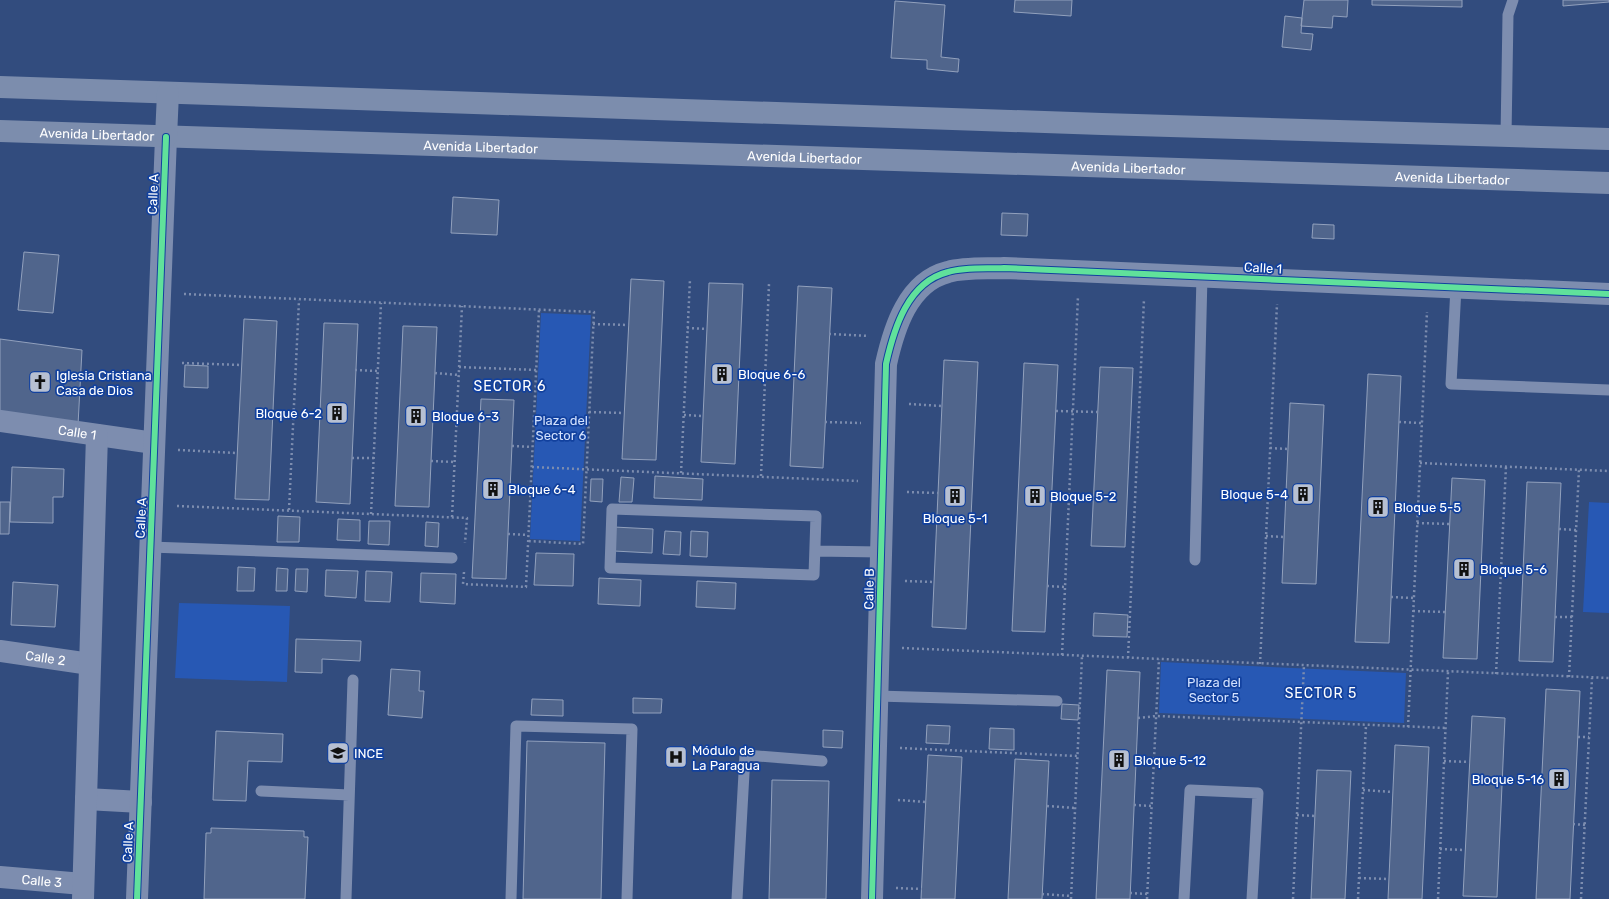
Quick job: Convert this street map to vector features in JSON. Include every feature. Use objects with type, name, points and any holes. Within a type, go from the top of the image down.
[{"type":"main road","points":[[0,86],[168,93],[1609,139]]},
{"type":"main road","points":[[166,137],[168,93]]},
{"type":"main road","name":"Avenida Libertador","points":[[0,130],[166,137],[1609,183]]},
{"type":"street","name":"Calle A","points":[[137,899],[166,137]]},
{"type":"street","name":"Calle 1","points":[[920,288],[934,277],[948,272],[1004,268],[1609,294]]},
{"type":"street","name":"Calle B","points":[[872,899],[886,364],[892,338],[906,307],[920,288]]},
{"type":"street","name":"Calle 1","points":[[0,421],[97,435],[154,446]]},
{"type":"street","points":[[83,891],[97,435]]},
{"type":"street","name":"Calle 2","points":[[0,651],[90,664]]},
{"type":"street","points":[[86,799],[141,802]]},
{"type":"street","name":"Calle 3","points":[[0,877],[83,891]]},
{"type":"lane","points":[[1506,136],[1508,15],[1513,0]]},
{"type":"lane","points":[[1195,560],[1202,276]]},
{"type":"lane","points":[[1456,287],[1451,384],[1609,390]]},
{"type":"lane","points":[[612,509],[816,516],[815,551],[814,575],[610,568],[612,509]]},
{"type":"lane","points":[[150,547],[452,558]]},
{"type":"lane","points":[[815,551],[880,552]]},
{"type":"lane","points":[[346,899],[353,680]]},
{"type":"lane","points":[[877,696],[1057,701]]},
{"type":"lane","points":[[511,899],[516,726],[632,729],[627,899]]},
{"type":"lane","points":[[737,899],[744,755],[822,761]]},
{"type":"lane","points":[[1184,899],[1190,790],[1258,793],[1252,899]]},
{"type":"lane","points":[[261,791],[349,795]]},
{"type":"path","points":[[1062,655],[1079,272]]},
{"type":"path","points":[[1128,658],[1146,274]]},
{"type":"path","points":[[681,473],[690,279]]},
{"type":"path","points":[[1260,664],[1278,280]]},
{"type":"path","points":[[761,476],[769,284]]},
{"type":"path","points":[[1408,727],[1428,286]]},
{"type":"path","points":[[160,293],[594,312],[583,544],[528,542]]},
{"type":"path","points":[[289,510],[299,300]]},
{"type":"path","points":[[371,514],[381,303]]},
{"type":"path","points":[[452,517],[462,306]]},
{"type":"path","points":[[464,584],[526,587],[539,310]]},
{"type":"path","points":[[593,324],[629,325]]},
{"type":"path","points":[[687,328],[707,329]]},
{"type":"path","points":[[829,334],[892,338]]},
{"type":"path","points":[[158,362],[242,365]]},
{"type":"path","points":[[459,367],[536,370]]},
{"type":"path","points":[[355,370],[378,371]]},
{"type":"path","points":[[435,373],[459,374]]},
{"type":"path","points":[[885,403],[942,406]]},
{"type":"path","points":[[1056,411],[1098,412]]},
{"type":"path","points":[[589,412],[624,413]]},
{"type":"path","points":[[684,415],[703,416]]},
{"type":"path","points":[[825,422],[884,424]]},
{"type":"path","points":[[1399,422],[1421,423]]},
{"type":"path","points":[[154,446],[237,453]]},
{"type":"path","points":[[512,446],[532,447]]},
{"type":"path","points":[[1270,448],[1288,449]]},
{"type":"path","points":[[352,458],[374,458]]},
{"type":"path","points":[[431,461],[455,462]]},
{"type":"path","points":[[1420,463],[1609,471]]},
{"type":"path","points":[[1496,674],[1506,466]]},
{"type":"path","points":[[531,467],[761,476],[883,487],[938,494]]},
{"type":"path","points":[[1569,677],[1579,469]]},
{"type":"path","points":[[1052,499],[1094,500]]},
{"type":"path","points":[[152,504],[467,518]]},
{"type":"path","points":[[1395,510],[1418,511]]},
{"type":"path","points":[[1417,523],[1450,524]]},
{"type":"path","points":[[1559,529],[1576,530]]},
{"type":"path","points":[[508,534],[528,535]]},
{"type":"path","points":[[1266,536],[1284,537]]},
{"type":"path","points":[[880,580],[934,582]]},
{"type":"path","points":[[1047,586],[1065,587]]},
{"type":"path","points":[[1391,597],[1414,598]]},
{"type":"path","points":[[1413,611],[1446,612]]},
{"type":"path","points":[[1555,617],[1572,617]]},
{"type":"path","points":[[878,647],[1609,678]]},
{"type":"path","points":[[1042,894],[1071,897],[1082,656]]},
{"type":"path","points":[[1148,899],[1159,659]]},
{"type":"path","points":[[1294,899],[1304,665]]},
{"type":"path","points":[[1438,899],[1448,672]]},
{"type":"path","points":[[1581,899],[1592,678]]},
{"type":"path","points":[[1138,718],[1156,716],[1446,728]]},
{"type":"path","points":[[1358,899],[1366,725]]},
{"type":"path","points":[[1578,737],[1589,737]]},
{"type":"path","points":[[876,747],[1078,756]]},
{"type":"path","points":[[1444,761],[1470,762]]},
{"type":"path","points":[[1363,790],[1393,792]]},
{"type":"path","points":[[1134,805],[1152,806]]},
{"type":"path","points":[[1047,806],[1075,808]]},
{"type":"path","points":[[1298,815],[1315,816]]},
{"type":"path","points":[[1574,824],[1585,825]]},
{"type":"path","points":[[1440,849],[1466,850]]},
{"type":"path","points":[[1359,878],[1389,879]]},
{"type":"path","points":[[1130,893],[1148,894]]},
{"type":"green space","name":"Plaza del Sector 6","points":[[541,313],[591,315],[580,541],[530,539]]},
{"type":"green space","points":[[1589,502],[1609,503],[1609,613],[1583,612]]},
{"type":"green space","points":[[179,603],[290,606],[287,682],[175,678]]},
{"type":"green space","name":"Plaza del Sector 5","points":[[1161,662],[1406,673],[1404,723],[1159,713]]},
{"type":"building","points":[[1015,0],[1072,0],[1071,16],[1014,12]]},
{"type":"building","points":[[1304,0],[1348,0],[1347,17],[1333,16],[1332,28],[1301,26]]},
{"type":"building","points":[[1372,0],[1462,0],[1462,7],[1372,5]]},
{"type":"building","points":[[1563,0],[1609,0],[1609,2],[1563,6]]},
{"type":"building","points":[[895,1],[945,5],[941,57],[959,59],[958,72],[927,69],[927,60],[891,58]]},
{"type":"building","points":[[1285,16],[1302,18],[1301,33],[1313,34],[1311,50],[1282,47]]},
{"type":"building","points":[[453,197],[499,200],[497,235],[451,233]]},
{"type":"building","points":[[1002,213],[1028,214],[1027,236],[1001,235]]},
{"type":"building","points":[[1313,224],[1334,225],[1334,239],[1312,238]]},
{"type":"building","points":[[24,252],[59,255],[53,313],[18,310]]},
{"type":"building","points":[[631,279],[664,281],[656,460],[622,459]]},
{"type":"building","name":"Bloque 6-6","points":[[709,283],[743,284],[735,464],[701,462]]},
{"type":"building","points":[[798,286],[832,288],[823,468],[790,466]]},
{"type":"building","points":[[244,319],[277,321],[269,500],[235,499]]},
{"type":"building","name":"Bloque 6-2","points":[[324,323],[358,324],[350,504],[316,502]]},
{"type":"building","name":"Bloque 6-3","points":[[403,326],[437,327],[429,507],[395,506]]},
{"type":"building","name":"Iglesia Cristiana Casa de Dios","points":[[0,339],[82,350],[78,425],[0,414]]},
{"type":"building","name":"Bloque 5-1","points":[[944,360],[978,362],[966,629],[932,627]]},
{"type":"building","name":"Bloque 5-2","points":[[1024,363],[1058,365],[1045,632],[1012,631]]},
{"type":"building","points":[[185,365],[208,366],[208,388],[184,387]]},
{"type":"building","points":[[1100,367],[1133,368],[1125,547],[1091,546]]},
{"type":"building","name":"Bloque 5-5","points":[[1368,374],[1401,376],[1389,643],[1355,642]]},
{"type":"building","name":"Bloque 6-4","points":[[481,399],[514,400],[506,579],[472,578]]},
{"type":"building","name":"Bloque 5-4","points":[[1290,403],[1324,405],[1316,584],[1282,583]]},
{"type":"building","points":[[12,467],[64,469],[63,497],[53,497],[53,523],[10,522]]},
{"type":"building","points":[[655,476],[703,479],[702,500],[654,498]]},
{"type":"building","points":[[621,477],[634,478],[632,502],[619,502]]},
{"type":"building","name":"Bloque 5-6","points":[[1452,478],[1485,480],[1477,659],[1443,658]]},
{"type":"building","points":[[591,479],[603,479],[602,502],[590,501]]},
{"type":"building","points":[[1527,482],[1561,483],[1553,662],[1519,661]]},
{"type":"building","points":[[0,502],[10,502],[9,534],[0,534]]},
{"type":"building","points":[[278,516],[300,517],[299,542],[277,542]]},
{"type":"building","points":[[338,519],[360,520],[360,541],[337,540]]},
{"type":"building","points":[[369,521],[390,521],[389,545],[368,544]]},
{"type":"building","points":[[426,522],[439,523],[438,547],[425,546]]},
{"type":"building","points":[[614,527],[653,529],[652,553],[614,551]]},
{"type":"building","points":[[665,531],[681,532],[680,555],[663,554]]},
{"type":"building","points":[[691,531],[708,532],[707,557],[690,556]]},
{"type":"building","points":[[536,553],[574,554],[573,586],[534,585]]},
{"type":"building","points":[[238,567],[255,568],[254,591],[237,591]]},
{"type":"building","points":[[277,568],[288,569],[287,591],[276,591]]},
{"type":"building","points":[[296,569],[308,569],[307,592],[295,591]]},
{"type":"building","points":[[326,570],[358,571],[356,598],[325,596]]},
{"type":"building","points":[[366,571],[392,572],[390,602],[365,601]]},
{"type":"building","points":[[421,573],[456,574],[455,604],[420,602]]},
{"type":"building","points":[[599,578],[641,580],[640,606],[598,604]]},
{"type":"building","points":[[697,581],[736,583],[735,609],[696,607]]},
{"type":"building","points":[[13,582],[58,585],[55,627],[11,625]]},
{"type":"building","points":[[1094,613],[1128,615],[1127,637],[1093,636]]},
{"type":"building","points":[[296,639],[361,641],[360,661],[322,659],[322,673],[295,672]]},
{"type":"building","points":[[391,669],[420,671],[419,691],[424,691],[422,718],[388,715]]},
{"type":"building","name":"Bloque 5-12","points":[[1107,670],[1140,672],[1130,899],[1096,899]]},
{"type":"building","name":"Bloque 5-16","points":[[1546,689],[1580,691],[1570,899],[1536,899]]},
{"type":"building","points":[[633,698],[662,699],[661,713],[633,713]]},
{"type":"building","points":[[532,699],[563,700],[563,716],[531,715]]},
{"type":"building","points":[[1062,704],[1079,705],[1078,720],[1061,719]]},
{"type":"building","points":[[1472,716],[1505,718],[1497,897],[1463,896]]},
{"type":"building","points":[[927,725],[950,726],[949,744],[926,743]]},
{"type":"building","points":[[990,728],[1014,729],[1014,750],[989,749]]},
{"type":"building","points":[[823,730],[843,731],[842,748],[823,747]]},
{"type":"building","points":[[216,731],[283,734],[282,762],[248,761],[246,801],[213,800]]},
{"type":"building","points":[[527,741],[605,743],[601,899],[523,899]]},
{"type":"building","points":[[1395,745],[1429,747],[1422,899],[1388,899]]},
{"type":"building","points":[[928,755],[962,757],[955,899],[921,899]]},
{"type":"building","points":[[1015,759],[1049,761],[1042,899],[1008,899]]},
{"type":"building","points":[[1317,770],[1351,771],[1345,899],[1311,899]]},
{"type":"building","points":[[772,780],[829,781],[826,899],[769,899]]},
{"type":"building","points":[[211,828],[304,831],[304,837],[308,837],[305,899],[204,899],[206,833],[211,833]]},
{"type":"cycle path","points":[[137,899],[166,137]]},
{"type":"cycle path","points":[[872,899],[886,364],[893,336],[905,308],[913,296],[923,286],[934,277],[955,270],[1004,268],[1609,294]]},
{"type":"place","name":"Bloque 6-6","points":[[722,374]]},
{"type":"place","name":"Iglesia Cristiana Casa de Dios","points":[[40,382]]},
{"type":"place","name":"Bloque 6-2","points":[[337,413]]},
{"type":"place","name":"Bloque 6-3","points":[[416,416]]},
{"type":"place","name":"Bloque 6-4","points":[[493,489]]},
{"type":"place","name":"Bloque 5-4","points":[[1303,494]]},
{"type":"place","name":"Bloque 5-1","points":[[955,496]]},
{"type":"place","name":"Bloque 5-2","points":[[1035,496]]},
{"type":"place","name":"Bloque 5-5","points":[[1378,507]]},
{"type":"place","name":"Bloque 5-6","points":[[1464,569]]},
{"type":"place","name":"INCE","points":[[338,753]]},
{"type":"place","name":"Módulo de La Paragua","points":[[676,757]]},
{"type":"place","name":"Bloque 5-12","points":[[1119,760]]},
{"type":"place","name":"Bloque 5-16","points":[[1559,779]]},
{"type":"district","name":"SECTOR 6","points":[[510,386]]},
{"type":"district","name":"SECTOR 5","points":[[1321,693]]}]
